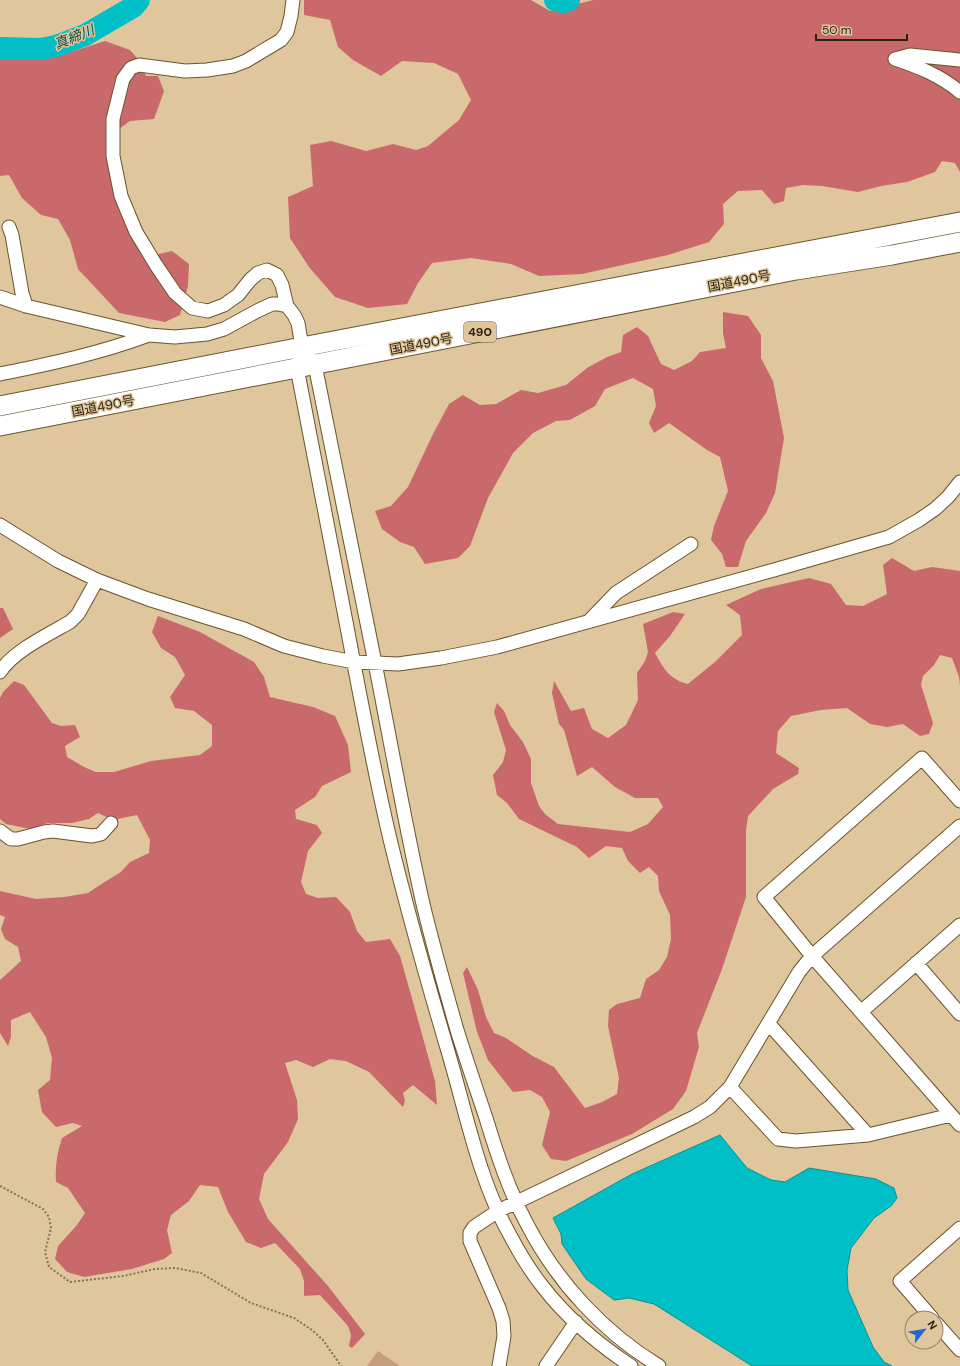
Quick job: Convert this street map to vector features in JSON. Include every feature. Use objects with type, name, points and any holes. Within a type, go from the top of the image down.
[{"type":"highway","name":"国道490号","points":[[0,406],[960,222]]},
{"type":"highway","name":"国道490号","points":[[0,426],[796,270],[892,255],[960,242]]},
{"type":"street","points":[[293,0],[291,16],[286,32],[281,40],[246,61],[233,66],[193,71],[139,65],[131,68],[123,79],[113,119],[113,156],[121,196],[136,232],[156,266],[175,293],[192,308],[208,311],[224,305],[238,295],[250,280],[258,273],[267,270],[277,275],[282,284],[287,306],[298,322],[306,367],[375,664],[408,836],[424,906],[441,974],[467,1063],[498,1157],[516,1203],[540,1246],[562,1280],[590,1311],[614,1334],[659,1366]]},
{"type":"street","points":[[960,60],[910,55],[895,59],[934,74],[948,82],[960,92]]},
{"type":"street","points":[[9,226],[12,235],[22,294],[26,306]]},
{"type":"street","points":[[0,297],[26,306],[149,335],[175,336],[207,334],[224,329],[272,304],[287,306]]},
{"type":"street","points":[[0,374],[121,346],[149,335]]},
{"type":"street","points":[[306,367],[354,662],[389,833],[424,972],[480,1165],[498,1212],[528,1266],[543,1287],[576,1322],[613,1354],[631,1366]]},
{"type":"street","points":[[0,525],[58,561],[96,580],[244,629],[284,646],[354,662],[398,664],[497,647],[774,570],[889,536],[919,520],[935,509],[948,497],[960,482]]},
{"type":"street","points":[[589,621],[616,593],[691,544]]},
{"type":"street","points":[[1,668],[13,657],[74,618],[78,614],[96,580]]},
{"type":"street","points":[[960,802],[922,758],[764,897],[812,956],[862,1011],[960,1125]]},
{"type":"street","points":[[0,830],[11,839],[18,839],[53,831],[92,836],[101,834],[111,824]]},
{"type":"street","points":[[499,1366],[504,1336],[503,1321],[499,1308],[470,1241],[470,1233],[474,1227],[498,1212],[694,1117],[710,1107],[730,1087],[799,972],[812,956],[960,826]]},
{"type":"street","points":[[862,1011],[960,925]]},
{"type":"street","points":[[916,963],[960,1014]]},
{"type":"street","points":[[769,1024],[868,1135]]},
{"type":"street","points":[[730,1087],[778,1139],[796,1141],[868,1135],[951,1115]]},
{"type":"street","points":[[925,1310],[900,1281],[958,1234]]},
{"type":"street","points":[[546,1366],[576,1322]]},
{"type":"street","points":[[944,1332],[960,1350]]},
{"type":"path","points":[[0,1186],[43,1209],[49,1217],[52,1228],[45,1252],[49,1268],[70,1282],[175,1268],[201,1273],[251,1304],[294,1318],[312,1330],[323,1340],[341,1366]]},
{"type":"shaded area","points":[[304,0],[531,0],[550,11],[593,0],[960,0],[960,172],[955,163],[942,161],[935,172],[907,182],[881,186],[858,192],[822,186],[803,185],[786,188],[784,201],[774,204],[762,190],[738,191],[723,204],[724,224],[709,242],[668,255],[582,274],[539,276],[511,264],[471,258],[432,263],[418,283],[407,304],[368,308],[335,297],[309,267],[290,238],[288,197],[313,186],[310,145],[331,141],[366,151],[393,144],[416,150],[428,146],[459,120],[471,100],[458,74],[434,63],[402,61],[381,76],[353,60],[338,47],[330,20],[304,15]]},
{"type":"shaded area","points":[[105,41],[130,50],[138,59],[146,76],[158,76],[164,91],[154,119],[130,121],[108,137],[110,177],[127,220],[146,257],[172,251],[189,264],[188,286],[180,315],[165,322],[119,313],[78,269],[70,240],[58,219],[41,215],[22,198],[9,175],[0,176],[0,54],[24,59],[55,57]]},
{"type":"shaded area","points":[[723,312],[748,316],[761,335],[761,358],[773,381],[784,438],[775,493],[766,513],[746,541],[738,567],[726,567],[722,554],[711,540],[714,526],[728,491],[720,457],[707,450],[669,423],[654,433],[649,423],[656,406],[653,389],[633,378],[605,389],[595,406],[570,420],[556,421],[533,433],[513,453],[488,498],[470,546],[458,558],[425,564],[414,547],[400,542],[382,529],[375,511],[391,506],[408,487],[449,404],[463,395],[480,405],[496,404],[521,390],[538,393],[566,385],[587,368],[607,357],[621,352],[623,335],[637,327],[648,336],[661,364],[674,370],[692,361],[700,352],[726,348],[723,333]]},
{"type":"shaded area","points":[[892,558],[914,571],[932,567],[960,571],[960,685],[959,677],[952,658],[940,655],[934,665],[923,676],[921,685],[933,723],[929,734],[920,736],[903,724],[887,727],[870,724],[847,708],[821,710],[791,716],[778,731],[776,753],[799,768],[798,774],[773,789],[748,816],[746,830],[746,897],[722,969],[697,1033],[699,1047],[686,1091],[673,1109],[632,1134],[566,1161],[551,1159],[542,1145],[550,1112],[542,1097],[530,1090],[513,1092],[488,1060],[477,1032],[463,973],[467,967],[478,990],[486,1017],[494,1033],[506,1038],[531,1055],[554,1067],[585,1108],[602,1102],[617,1094],[619,1078],[608,1026],[609,1010],[617,1004],[640,998],[646,979],[659,970],[667,957],[671,939],[670,915],[659,891],[658,876],[649,867],[640,873],[628,861],[622,848],[606,846],[589,858],[577,847],[519,819],[507,803],[497,795],[493,775],[503,762],[506,750],[494,712],[497,703],[504,711],[510,725],[523,742],[531,759],[531,783],[539,806],[545,814],[558,824],[630,832],[648,824],[663,807],[658,798],[635,798],[615,787],[592,767],[577,776],[564,730],[559,724],[552,693],[554,681],[571,711],[584,708],[592,729],[608,738],[626,725],[638,700],[637,673],[645,661],[648,652],[643,624],[673,612],[685,614],[670,636],[655,653],[668,673],[681,682],[688,684],[716,661],[742,635],[740,615],[726,605],[761,589],[809,578],[831,584],[846,605],[863,606],[887,594],[883,565]]},
{"type":"shaded area","points":[[0,608],[3,608],[13,629],[0,638]]},
{"type":"shaded area","points":[[158,616],[200,632],[254,662],[264,677],[270,697],[313,707],[335,716],[348,745],[351,772],[322,786],[315,797],[295,810],[296,819],[317,825],[322,833],[308,851],[301,882],[306,894],[318,898],[336,897],[350,912],[357,931],[366,942],[390,939],[400,956],[435,1081],[437,1105],[413,1085],[403,1093],[405,1101],[403,1107],[369,1072],[346,1061],[330,1059],[313,1067],[296,1060],[285,1063],[297,1100],[298,1119],[288,1142],[264,1174],[259,1199],[268,1219],[328,1286],[365,1334],[352,1348],[349,1346],[351,1335],[348,1326],[320,1295],[304,1296],[304,1281],[300,1269],[275,1243],[261,1248],[246,1242],[228,1212],[218,1187],[200,1185],[189,1201],[171,1215],[167,1230],[172,1253],[164,1259],[132,1269],[84,1277],[67,1272],[55,1259],[58,1246],[77,1225],[85,1213],[68,1188],[56,1182],[57,1160],[62,1138],[82,1126],[73,1123],[56,1127],[42,1112],[38,1090],[50,1080],[52,1058],[46,1037],[30,1012],[11,1020],[11,1037],[8,1046],[0,1033],[0,980],[21,961],[18,947],[5,939],[1,929],[5,917],[0,915],[0,891],[36,899],[64,897],[88,893],[121,872],[130,862],[149,853],[150,840],[137,815],[113,820],[98,813],[89,819],[72,823],[48,823],[30,829],[6,824],[0,819],[0,698],[3,692],[14,681],[24,685],[52,723],[61,726],[75,725],[80,737],[65,746],[67,757],[96,772],[114,772],[151,761],[200,755],[212,746],[212,725],[194,711],[175,708],[170,697],[185,675],[175,657],[161,648],[152,632]]},
{"type":"water","points":[[720,1135],[747,1168],[771,1180],[785,1182],[809,1168],[876,1179],[894,1188],[897,1198],[891,1206],[874,1218],[851,1248],[847,1270],[848,1290],[873,1347],[884,1362],[892,1366],[752,1366],[654,1304],[629,1298],[614,1300],[586,1279],[562,1244],[561,1234],[553,1218],[632,1174]]},
{"type":"building","points":[[378,1351],[400,1366],[367,1366]]},
{"type":"waterway","name":"真締川","points":[[0,48],[40,49],[56,46],[85,35],[133,7],[139,0]]},
{"type":"waterway","name":"真締川","points":[[555,0],[563,2],[569,0]]}]
